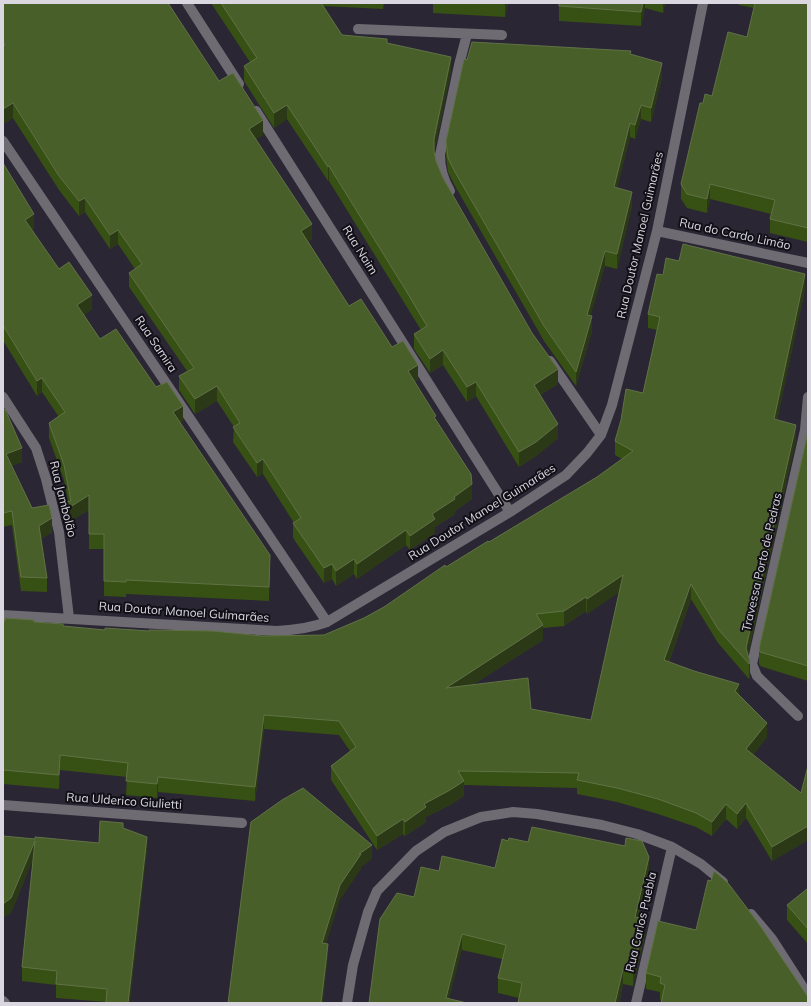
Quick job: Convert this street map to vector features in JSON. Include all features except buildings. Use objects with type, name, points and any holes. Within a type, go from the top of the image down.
[{"type":"street","points":[[187,3],[243,90]]},
{"type":"street","name":"Rua Doutor Manoel Guimarães","points":[[3,614],[277,631],[313,627],[327,622],[510,512],[566,475],[587,453],[601,435],[612,406],[657,231],[703,3]]},
{"type":"street","points":[[358,29],[502,35]]},
{"type":"street","points":[[457,202],[442,174],[440,155],[467,34]]},
{"type":"street","name":"Rua Naim","points":[[251,103],[510,512]]},
{"type":"street","name":"Rua Samira","points":[[3,141],[327,622]]},
{"type":"street","name":"Rua do Cardo Limão","points":[[657,231],[808,263]]},
{"type":"street","points":[[542,350],[601,435]]},
{"type":"street","name":"Rua Jambolão","points":[[3,397],[36,448],[46,479],[59,532],[69,618]]},
{"type":"street","name":"Travessa Porto de Pedras","points":[[798,716],[757,676],[752,664],[805,430],[808,397]]},
{"type":"street","name":"Rua Ulderico Giulietti","points":[[3,805],[242,823]]},
{"type":"street","points":[[347,1003],[353,964],[368,912],[377,891],[416,851],[444,832],[481,817],[513,812],[537,814],[609,827],[637,834],[672,846],[701,864],[729,888]]},
{"type":"street","name":"Rua Carlos Puebla","points":[[636,1003],[672,846]]},
{"type":"street","points":[[744,905],[772,940],[808,995]]}]
